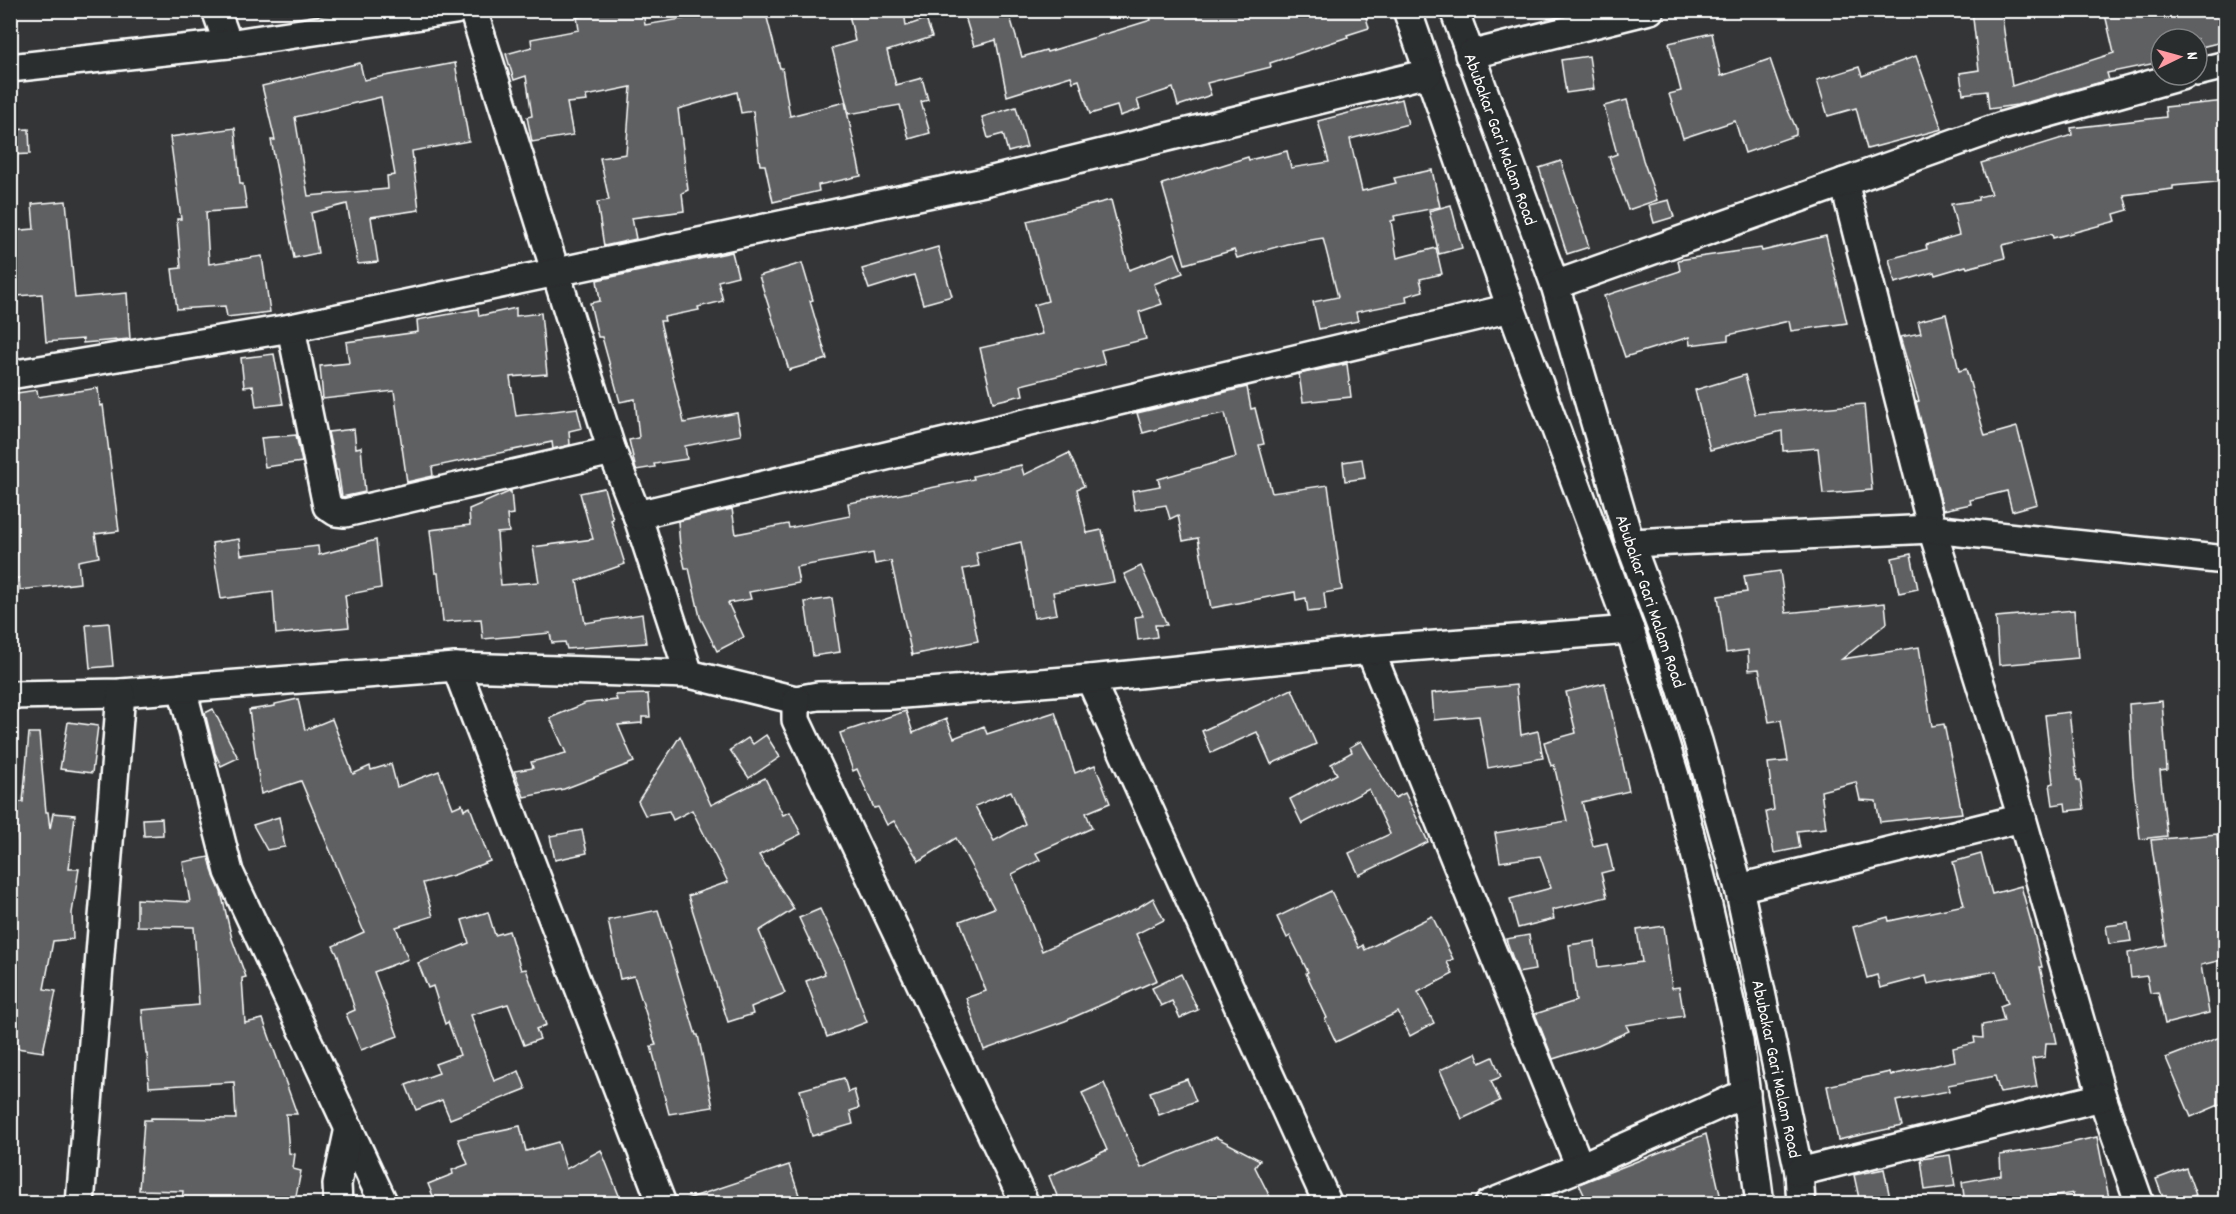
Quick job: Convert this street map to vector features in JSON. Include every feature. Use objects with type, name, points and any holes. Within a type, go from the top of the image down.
[{"type":"street","points":[[216,10],[228,44]]},
{"type":"street","points":[[10,68],[228,44],[455,10]]},
{"type":"street","points":[[473,10],[612,451],[637,515],[689,674]]},
{"type":"street","points":[[1407,10],[1510,308],[1630,630],[1675,776],[1739,1041],[1760,1203]]},
{"type":"street","name":"Abubakar Gari Malam Road","points":[[1454,10],[1555,285],[1630,543],[1665,637],[1698,741],[1739,888],[1798,1172],[1801,1203]]},
{"type":"street","points":[[1469,55],[1650,10]]},
{"type":"street","points":[[2209,69],[2226,65]]},
{"type":"street","points":[[10,375],[291,328],[984,182],[1428,73]]},
{"type":"street","points":[[1555,285],[2002,126],[2149,85]]},
{"type":"street","points":[[1844,182],[1932,530],[2022,818],[2102,1098],[2140,1203]]},
{"type":"street","points":[[637,515],[1510,308]]},
{"type":"street","points":[[291,328],[327,506],[336,512],[345,513],[612,451]]},
{"type":"street","points":[[1630,543],[1932,530],[2226,560]]},
{"type":"street","points":[[10,695],[122,693],[456,668],[689,674],[796,700],[818,696],[891,695],[1090,679],[1370,650],[1630,630]]},
{"type":"street","points":[[1370,650],[1580,1167]]},
{"type":"street","points":[[456,668],[662,1203]]},
{"type":"street","points":[[1090,679],[1328,1203]]},
{"type":"street","points":[[182,688],[228,872],[384,1203]]},
{"type":"street","points":[[80,1203],[122,693]]},
{"type":"street","points":[[796,700],[796,720],[1025,1203]]},
{"type":"street","points":[[1739,888],[2022,818]]},
{"type":"street","points":[[1489,1203],[1580,1167],[1746,1094]]},
{"type":"street","points":[[1798,1172],[2102,1098]]},
{"type":"street","points":[[338,1203],[337,1184],[349,1128]]},
{"type":"building","points":[[615,10],[643,10],[645,25],[694,17],[692,10],[765,10],[780,68],[782,68],[790,116],[845,102],[861,176],[818,185],[819,191],[773,202],[765,165],[760,165],[753,111],[741,113],[737,92],[678,109],[688,190],[682,193],[684,211],[632,218],[636,239],[604,246],[597,202],[609,200],[600,158],[626,154],[631,87],[586,96],[587,101],[567,103],[573,135],[532,142],[527,117],[532,116],[526,76],[514,80],[506,54],[532,47],[531,39],[579,30],[577,17]]},
{"type":"building","points":[[848,10],[904,10],[906,26],[926,19],[932,37],[887,51],[896,85],[922,78],[928,100],[921,102],[930,133],[909,139],[900,105],[849,114],[832,48],[855,41]]},
{"type":"building","points":[[963,10],[1008,10],[1022,57],[1046,50],[1047,52],[1151,20],[1148,10],[1364,10],[1369,28],[1270,63],[1271,67],[1207,83],[1211,95],[1178,106],[1173,88],[1137,100],[1140,109],[1120,116],[1117,106],[1090,114],[1079,80],[1073,82],[1071,76],[1007,96],[996,40],[974,46]]},
{"type":"building","points":[[1972,10],[2001,10],[2012,86],[2114,53],[2104,10],[2226,10],[2226,41],[2209,45],[2209,27],[2149,27],[2149,64],[2107,73],[2109,80],[2017,105],[1989,109],[1987,91],[1963,94],[1960,73],[1979,70]]},
{"type":"building","points":[[1712,33],[1721,76],[1770,59],[1796,128],[1796,135],[1745,153],[1735,121],[1683,138],[1669,94],[1681,91],[1669,43]]},
{"type":"building","points":[[1589,56],[1594,89],[1566,93],[1561,60]]},
{"type":"building","points":[[1916,56],[1942,129],[1867,149],[1856,108],[1828,116],[1817,80],[1859,67],[1862,76]]},
{"type":"building","points":[[360,63],[364,80],[455,63],[469,141],[412,151],[419,210],[371,217],[378,262],[358,264],[347,204],[311,213],[318,253],[294,258],[271,140],[275,140],[262,86]],"holes":[[[381,97],[395,175],[387,176],[388,189],[308,196],[295,117]]]},
{"type":"building","points":[[1402,99],[1408,124],[1350,139],[1362,191],[1396,183],[1394,178],[1432,170],[1440,207],[1394,216],[1395,220],[1391,221],[1397,258],[1436,248],[1442,274],[1420,279],[1423,291],[1406,296],[1407,302],[1356,312],[1358,321],[1319,329],[1313,302],[1338,297],[1323,238],[1287,244],[1237,258],[1234,250],[1185,264],[1162,184],[1248,157],[1249,160],[1287,151],[1291,168],[1329,162],[1318,121]]},
{"type":"building","points":[[1627,100],[1643,160],[1657,200],[1628,210],[1609,157],[1617,154],[1604,106]]},
{"type":"building","points":[[2226,101],[2226,181],[2173,186],[2173,189],[2124,195],[2128,210],[2114,214],[2116,221],[2053,238],[2052,234],[2002,245],[2005,258],[1935,275],[1934,272],[1895,283],[1889,259],[1927,249],[1926,245],[1959,235],[1951,204],[1978,200],[1978,197],[1991,194],[1981,163],[2072,135],[2071,128],[2166,117],[2165,107]]},
{"type":"building","points":[[1016,107],[1027,147],[1008,152],[1003,134],[988,138],[982,117]]},
{"type":"building","points":[[235,128],[240,184],[243,184],[247,209],[206,212],[209,264],[262,256],[270,312],[227,317],[225,306],[177,309],[172,269],[181,268],[177,219],[181,219],[170,137]]},
{"type":"building","points":[[29,129],[30,154],[10,155],[10,130]]},
{"type":"building","points":[[1561,161],[1589,247],[1567,254],[1539,168]]},
{"type":"building","points":[[1111,200],[1129,270],[1175,253],[1183,273],[1154,284],[1162,304],[1139,312],[1146,339],[1101,350],[1105,364],[1021,385],[1023,395],[993,402],[980,348],[1042,334],[1034,305],[1048,301],[1027,221]]},
{"type":"building","points":[[1669,200],[1674,217],[1654,223],[1649,205]]},
{"type":"building","points":[[66,201],[75,298],[127,293],[130,339],[83,343],[83,339],[46,342],[42,294],[17,296],[12,256],[10,256],[10,231],[34,229],[32,204]]},
{"type":"building","points":[[1451,205],[1462,248],[1439,254],[1429,211]]},
{"type":"building","points":[[1826,236],[1847,323],[1791,331],[1789,321],[1728,335],[1728,340],[1690,345],[1689,337],[1625,357],[1604,296],[1680,271],[1678,260],[1761,248],[1762,251]]},
{"type":"building","points":[[938,247],[952,296],[923,304],[914,275],[869,289],[862,269]]},
{"type":"building","points":[[732,252],[738,276],[718,281],[723,301],[698,307],[699,310],[664,317],[665,321],[660,321],[684,423],[737,413],[741,435],[685,446],[687,459],[654,464],[655,467],[636,470],[629,440],[639,438],[635,399],[620,402],[602,337],[598,337],[590,303],[600,301],[597,280]]},
{"type":"building","points":[[802,263],[813,300],[810,301],[827,359],[789,370],[759,276]]},
{"type":"building","points":[[516,308],[516,316],[541,313],[547,374],[510,377],[516,416],[577,408],[582,428],[569,431],[570,445],[553,449],[552,442],[432,467],[433,476],[407,482],[394,391],[323,399],[320,366],[349,363],[346,342],[418,332],[417,320],[478,309],[479,316]]},
{"type":"building","points":[[1946,314],[1959,371],[1966,369],[1985,436],[2017,427],[2037,504],[2012,511],[2007,491],[1970,500],[1971,504],[1943,510],[1916,402],[1919,401],[1900,337],[1921,333],[1918,321]]},
{"type":"building","points":[[274,354],[283,404],[256,407],[253,386],[244,387],[241,358]]},
{"type":"building","points":[[1347,364],[1351,397],[1303,402],[1299,374]]},
{"type":"building","points":[[1745,375],[1755,414],[1864,404],[1872,490],[1823,494],[1818,448],[1783,451],[1782,431],[1710,450],[1695,390]]},
{"type":"building","points":[[1247,387],[1251,409],[1255,408],[1264,444],[1259,445],[1272,493],[1328,485],[1342,590],[1324,593],[1326,610],[1308,612],[1306,598],[1296,600],[1295,592],[1211,608],[1198,538],[1183,541],[1178,515],[1170,519],[1166,505],[1135,510],[1132,491],[1160,486],[1158,479],[1236,457],[1225,413],[1143,433],[1137,413]]},
{"type":"building","points":[[98,388],[100,406],[103,405],[119,531],[95,534],[99,557],[78,561],[80,583],[20,590],[19,578],[10,579],[10,394],[37,390],[38,397]]},
{"type":"building","points":[[354,429],[356,448],[361,447],[365,492],[342,497],[328,432]]},
{"type":"building","points":[[296,435],[302,462],[265,467],[261,438]]},
{"type":"building","points":[[1069,453],[1084,486],[1077,489],[1087,533],[1102,530],[1114,582],[1053,592],[1057,614],[1034,618],[1021,542],[976,553],[979,566],[963,569],[978,641],[912,655],[891,561],[875,564],[873,553],[796,567],[799,583],[749,592],[751,599],[728,603],[744,637],[717,651],[700,617],[689,568],[685,568],[678,521],[732,509],[736,534],[788,524],[789,528],[850,516],[848,503],[974,479],[973,476],[1021,465],[1024,475]]},
{"type":"building","points":[[1362,459],[1365,478],[1345,481],[1343,462]]},
{"type":"building","points":[[604,488],[625,564],[577,581],[585,623],[642,614],[646,643],[567,649],[565,642],[552,643],[550,633],[483,639],[481,619],[443,622],[438,573],[435,573],[430,530],[470,525],[469,509],[511,491],[513,514],[507,515],[509,532],[497,533],[501,585],[539,582],[533,547],[593,539],[580,493]]},
{"type":"building","points":[[239,539],[241,555],[318,546],[319,555],[376,540],[381,588],[345,595],[349,627],[276,634],[273,592],[221,599],[212,543]]},
{"type":"building","points":[[1911,554],[1918,589],[1899,593],[1892,558]]},
{"type":"building","points":[[1141,566],[1167,625],[1155,625],[1157,637],[1138,640],[1135,617],[1143,616],[1124,574]]},
{"type":"building","points":[[1780,571],[1786,613],[1885,603],[1887,623],[1842,659],[1919,647],[1932,726],[1944,724],[1962,813],[1880,822],[1876,801],[1860,800],[1856,782],[1821,791],[1826,828],[1797,831],[1800,848],[1774,853],[1766,812],[1774,810],[1768,763],[1788,761],[1781,720],[1769,722],[1759,669],[1749,670],[1748,650],[1726,653],[1718,596],[1747,592],[1744,576]]},
{"type":"building","points":[[832,598],[840,652],[813,656],[805,602]]},
{"type":"building","points":[[2074,610],[2078,658],[1999,665],[1996,617]]},
{"type":"building","points":[[109,623],[113,666],[90,668],[86,625]]},
{"type":"building","points":[[1605,683],[1629,791],[1582,802],[1593,846],[1607,843],[1613,870],[1601,873],[1607,897],[1552,910],[1554,919],[1518,928],[1510,899],[1551,888],[1540,856],[1500,862],[1495,833],[1567,821],[1554,765],[1551,766],[1544,742],[1576,733],[1566,692]]},
{"type":"building","points":[[1516,685],[1521,735],[1538,731],[1543,758],[1488,768],[1479,716],[1434,720],[1432,693]]},
{"type":"building","points":[[1292,689],[1316,744],[1271,764],[1257,732],[1211,753],[1202,731]]},
{"type":"building","points":[[648,694],[650,717],[642,717],[642,723],[618,725],[634,762],[564,789],[524,797],[514,771],[533,768],[531,762],[566,753],[550,718],[586,703],[617,700],[615,695]]},
{"type":"building","points":[[298,699],[305,730],[332,719],[353,774],[370,766],[371,770],[391,764],[397,787],[439,771],[453,808],[462,804],[464,810],[470,807],[490,861],[454,875],[423,883],[433,916],[396,927],[408,959],[374,972],[398,1036],[361,1050],[346,1014],[355,1010],[333,946],[364,932],[301,781],[261,794],[249,710]]},
{"type":"building","points":[[2162,701],[2167,770],[2160,771],[2167,836],[2140,839],[2133,776],[2129,704]]},
{"type":"building","points":[[213,709],[238,758],[221,766],[215,753],[205,713]]},
{"type":"building","points":[[906,711],[913,733],[946,719],[954,738],[984,726],[987,734],[1055,712],[1075,773],[1095,765],[1110,803],[1086,813],[1092,828],[1036,853],[1040,860],[1012,874],[1042,951],[1137,908],[1153,898],[1164,920],[1136,934],[1157,980],[1065,1021],[984,1050],[966,998],[986,991],[960,921],[994,908],[956,838],[919,861],[894,821],[887,825],[878,807],[874,808],[857,769],[853,771],[840,733]],"holes":[[[1011,791],[1025,824],[994,841],[975,806]]]},
{"type":"building","points":[[2069,712],[2077,780],[2080,780],[2084,809],[2066,811],[2065,803],[2053,805],[2050,784],[2053,783],[2045,715]]},
{"type":"building","points":[[68,722],[98,726],[92,773],[60,769]]},
{"type":"building","points":[[29,733],[39,733],[46,812],[48,812],[50,829],[53,813],[75,815],[69,869],[79,869],[72,913],[73,939],[53,941],[44,989],[56,991],[43,1052],[10,1047],[10,889],[18,802],[23,802]]},
{"type":"building","points":[[766,735],[780,757],[749,778],[730,750],[748,738],[753,744]]},
{"type":"building","points":[[680,736],[711,805],[765,778],[783,815],[790,812],[801,834],[759,855],[794,909],[759,931],[785,993],[751,1007],[753,1014],[728,1022],[688,896],[728,882],[692,810],[673,820],[669,811],[645,815],[638,801]]},
{"type":"building","points":[[1361,741],[1395,798],[1405,793],[1428,842],[1359,875],[1349,853],[1390,834],[1369,789],[1302,824],[1290,799],[1337,774],[1331,764],[1352,752],[1350,747]]},
{"type":"building","points":[[279,817],[285,847],[267,850],[253,825]]},
{"type":"building","points":[[162,818],[163,835],[144,836],[143,819]]},
{"type":"building","points":[[582,830],[587,853],[555,860],[550,836]]},
{"type":"building","points":[[2217,834],[2226,930],[2226,959],[2201,965],[2209,1013],[2165,1024],[2158,992],[2150,993],[2147,976],[2131,978],[2128,953],[2166,945],[2151,840]]},
{"type":"building","points":[[1981,854],[1992,894],[2021,886],[2034,933],[2057,1043],[2046,1043],[2045,1057],[2032,1059],[2037,1087],[2000,1093],[1995,1076],[1948,1085],[1949,1091],[1896,1101],[1902,1126],[1838,1140],[1827,1086],[1955,1061],[1953,1048],[1975,1043],[1974,1037],[1983,1038],[1982,1025],[2004,1021],[2000,1006],[2008,1003],[1996,971],[1928,984],[1926,976],[1880,988],[1877,975],[1867,978],[1853,927],[1888,917],[1889,921],[1964,905],[1953,862]]},
{"type":"building","points":[[209,857],[221,892],[232,939],[246,977],[242,978],[245,1023],[263,1019],[297,1114],[286,1114],[289,1153],[295,1154],[293,1169],[301,1171],[296,1196],[289,1197],[287,1203],[182,1203],[183,1191],[139,1190],[144,1120],[151,1120],[151,1118],[236,1119],[234,1082],[149,1087],[142,1010],[199,1005],[194,927],[137,926],[137,899],[190,902],[183,862]]},
{"type":"building","points":[[1331,891],[1359,948],[1363,945],[1365,950],[1432,916],[1453,959],[1447,962],[1453,974],[1418,992],[1434,1023],[1410,1036],[1398,1012],[1336,1042],[1306,973],[1308,972],[1290,936],[1287,938],[1277,917]]},
{"type":"building","points":[[820,909],[844,960],[867,1022],[827,1037],[806,981],[825,974],[799,918]]},
{"type":"building","points":[[658,910],[696,1035],[698,1035],[713,1107],[669,1114],[651,1046],[656,1045],[634,976],[620,979],[608,920]]},
{"type":"building","points":[[488,912],[495,935],[509,931],[521,970],[526,969],[546,1025],[536,1029],[540,1039],[524,1045],[508,1004],[471,1015],[494,1081],[519,1071],[526,1089],[450,1119],[442,1100],[416,1110],[406,1085],[439,1073],[435,1064],[460,1055],[448,1022],[445,1024],[433,986],[428,988],[418,963],[469,943],[462,920]]},
{"type":"building","points":[[2128,923],[2131,941],[2109,944],[2106,926]]},
{"type":"building","points":[[1664,926],[1672,988],[1679,987],[1684,1016],[1626,1025],[1629,1031],[1598,1045],[1553,1059],[1535,1014],[1576,1001],[1569,945],[1595,941],[1598,968],[1642,962],[1637,930]]},
{"type":"building","points":[[1529,935],[1535,970],[1518,973],[1506,939]]},
{"type":"building","points":[[1181,974],[1198,1010],[1180,1018],[1172,1001],[1161,1006],[1152,988]]},
{"type":"building","points":[[2220,1037],[2226,1068],[2226,1102],[2191,1117],[2166,1058]]},
{"type":"building","points":[[1476,1053],[1480,1063],[1493,1057],[1501,1077],[1491,1081],[1500,1101],[1462,1119],[1440,1070]]},
{"type":"building","points":[[844,1078],[848,1092],[854,1090],[859,1108],[850,1111],[853,1124],[812,1136],[800,1090]]},
{"type":"building","points":[[1187,1079],[1196,1101],[1159,1115],[1150,1092]]},
{"type":"building","points":[[1104,1083],[1141,1168],[1216,1137],[1260,1160],[1255,1167],[1273,1203],[1060,1203],[1049,1176],[1107,1150],[1082,1093]]},
{"type":"building","points":[[520,1126],[526,1151],[558,1142],[566,1169],[601,1150],[622,1203],[436,1203],[428,1184],[453,1174],[452,1170],[468,1164],[458,1139]]},
{"type":"building","points":[[1706,1134],[1722,1203],[1588,1203],[1579,1184]]},
{"type":"building","points":[[2097,1137],[2110,1203],[2075,1203],[2073,1193],[2016,1203],[1965,1203],[1962,1182],[2001,1175],[2000,1155]]},
{"type":"building","points":[[1950,1155],[1955,1186],[1925,1190],[1921,1159]]},
{"type":"building","points":[[789,1165],[799,1195],[774,1203],[685,1203],[684,1200]]},
{"type":"building","points":[[2186,1168],[2196,1195],[2165,1203],[2156,1179]]},
{"type":"building","points":[[1884,1169],[1891,1203],[1860,1203],[1854,1175]]}]
